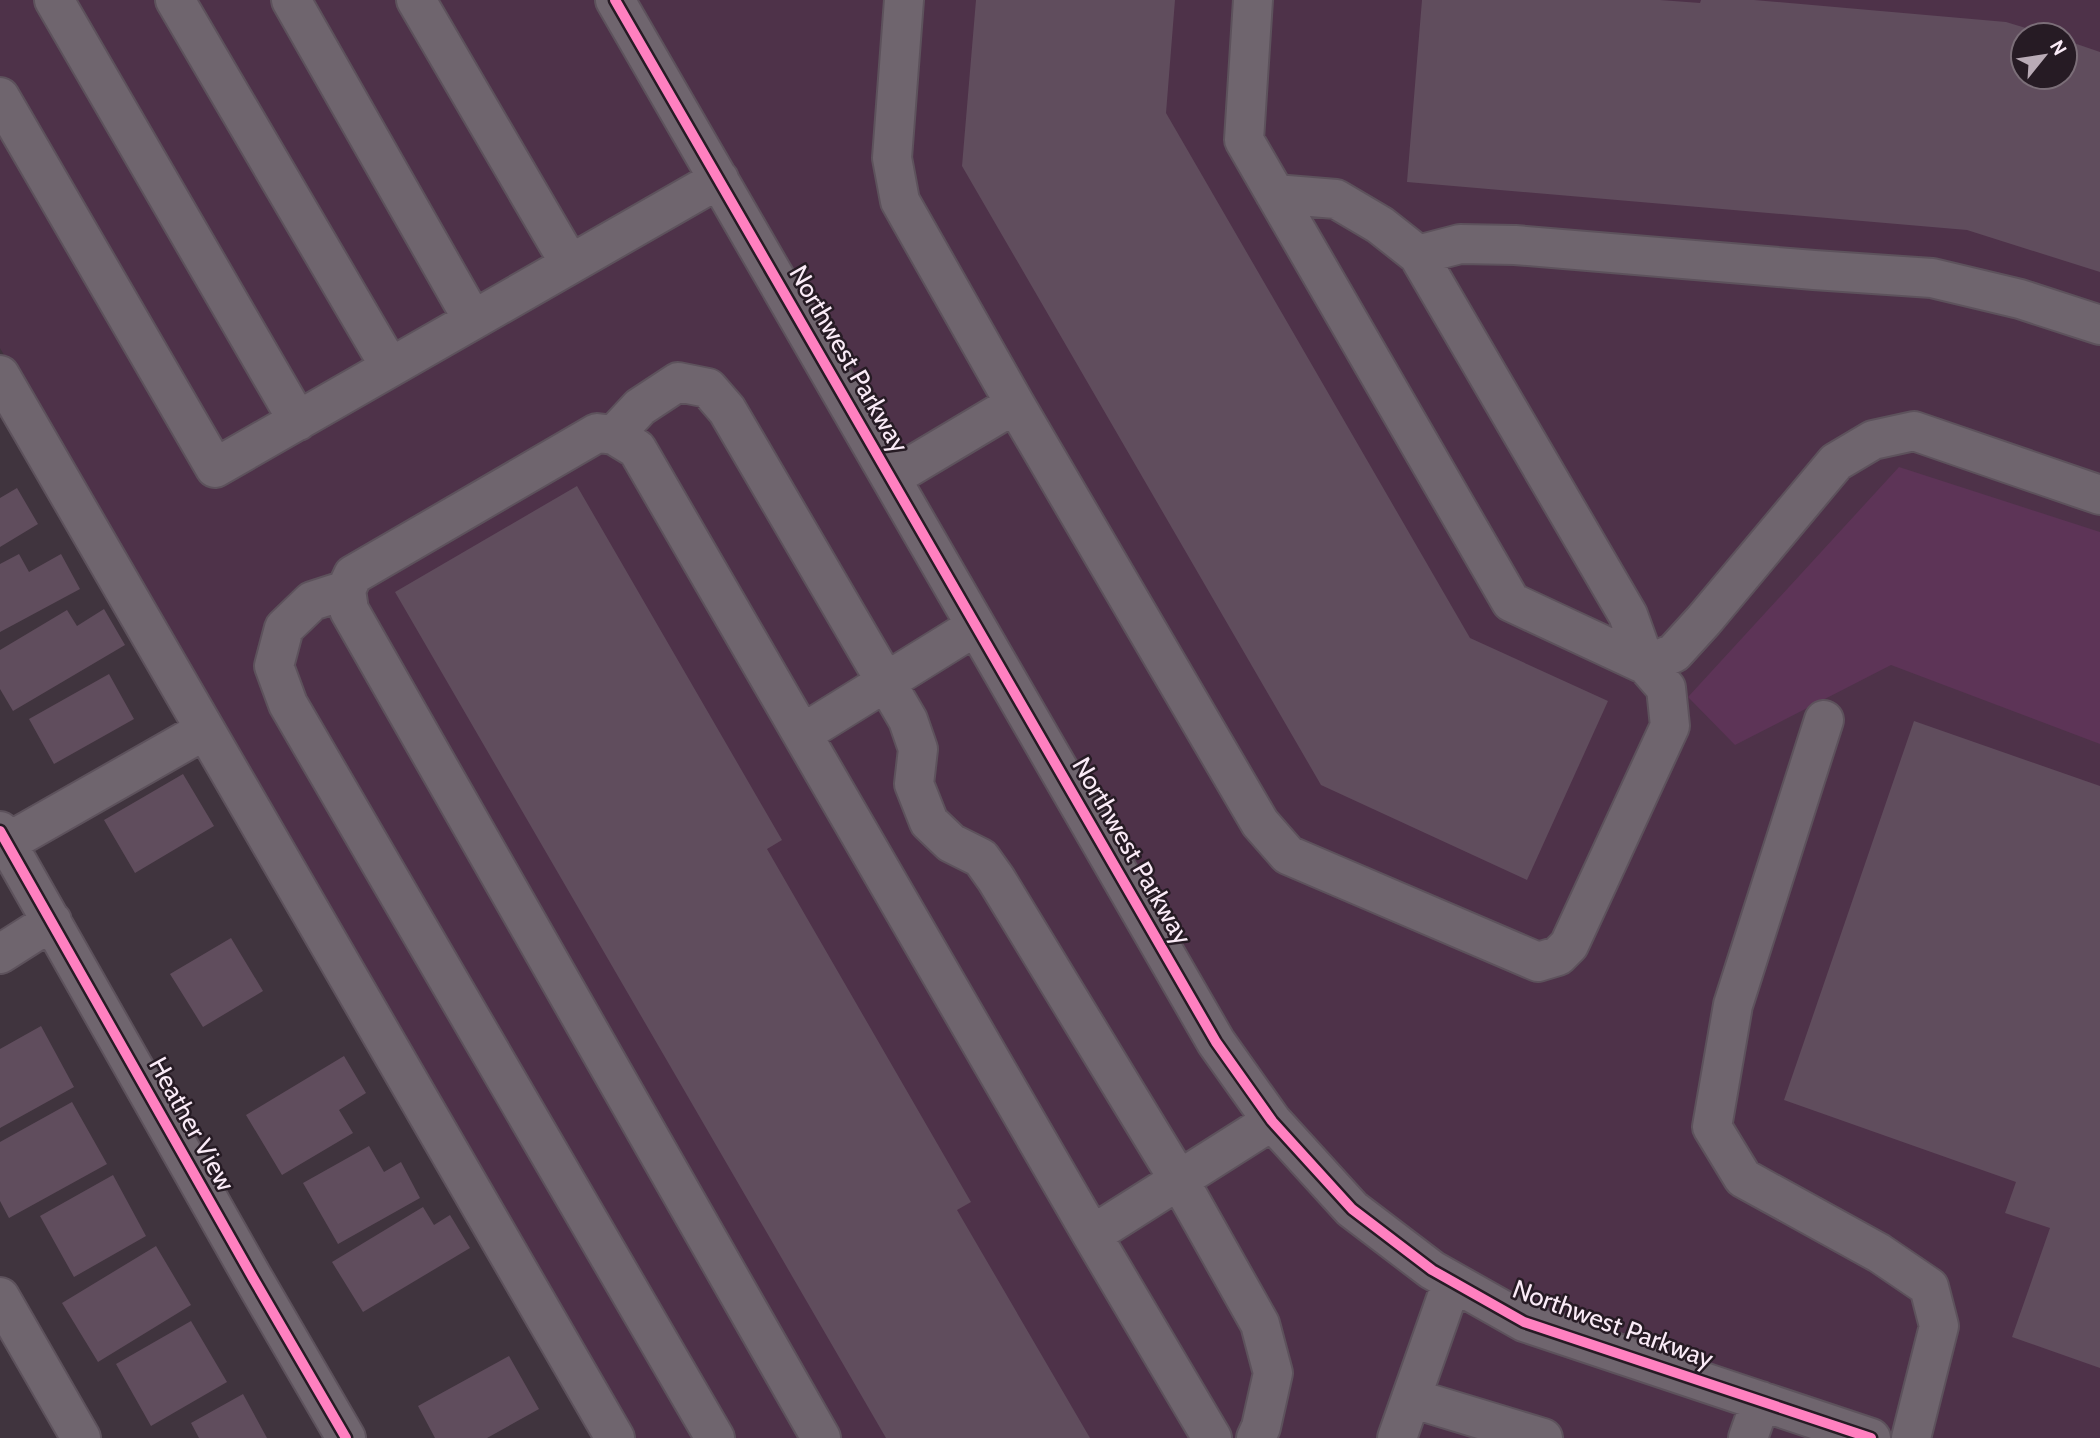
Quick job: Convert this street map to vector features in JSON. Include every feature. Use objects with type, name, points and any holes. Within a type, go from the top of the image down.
[{"type":"street","points":[[54,0],[298,421]]},
{"type":"street","points":[[175,0],[390,367]]},
{"type":"street","points":[[290,0],[473,320]]},
{"type":"street","points":[[416,0],[570,264]]},
{"type":"street","name":"Northwest Parkway","points":[[615,0],[1216,1041],[1272,1122],[1352,1209],[1432,1270],[1524,1322],[1871,1438]]},
{"type":"street","points":[[904,0],[892,158],[900,201],[1015,404],[1260,823],[1288,855],[1538,962],[1558,956],[1569,945],[1670,726],[1666,688],[1646,665],[1628,615],[1418,255],[1380,225],[1336,199],[1275,194]]},
{"type":"street","points":[[1253,0],[1244,140],[1511,602],[1646,665],[1674,653],[1836,462],[1874,440],[1914,431],[2100,495]]},
{"type":"street","points":[[0,97],[215,468],[719,179]]},
{"type":"street","points":[[1418,255],[1460,244],[1515,245],[1932,278],[2020,299],[2100,325]]},
{"type":"street","points":[[0,375],[615,1438]]},
{"type":"street","points":[[614,435],[639,407],[678,382],[708,388],[727,410],[908,720],[918,749],[914,784],[929,822],[951,843],[981,858],[996,879],[1179,1180],[1260,1324],[1273,1373],[1256,1438]]},
{"type":"street","points":[[891,478],[1015,404]]},
{"type":"street","points":[[821,1438],[349,610],[346,590],[353,575],[597,433],[614,435],[637,449],[1212,1438]]},
{"type":"street","points":[[346,590],[312,601],[284,628],[274,666],[288,704],[715,1438]]},
{"type":"street","points":[[802,734],[976,626]]},
{"type":"street","points":[[1824,720],[1732,1005],[1712,1127],[1743,1178],[1879,1253],[1930,1287],[1939,1326],[1911,1438]]},
{"type":"street","points":[[3,837],[205,730]]},
{"type":"street","name":"Heather View","points":[[3,837],[346,1438]]},
{"type":"street","points":[[0,954],[52,921]]},
{"type":"street","points":[[1092,1235],[1272,1122]]},
{"type":"street","points":[[1397,1438],[1452,1282]]},
{"type":"street","points":[[2,1305],[81,1438]]},
{"type":"street","points":[[1411,1398],[1543,1438]]},
{"type":"street","points":[[1748,1438],[1761,1401]]},
{"type":"shaded area","points":[[0,0],[2100,0],[2100,1438],[632,1438],[0,348]]},
{"type":"shaded area","points":[[1899,467],[2100,532],[2100,744],[1891,665],[1735,745],[1688,697]]},
{"type":"building","points":[[976,0],[1175,0],[1166,113],[1470,638],[1608,701],[1527,880],[1321,785],[962,166]]},
{"type":"building","points":[[1422,0],[1660,0],[1700,3],[1701,0],[1754,0],[2006,22],[2009,23],[2009,91],[2079,91],[2079,45],[2100,52],[2100,272],[1967,230],[1407,182]]},
{"type":"building","points":[[577,486],[782,840],[767,849],[971,1202],[957,1210],[1090,1438],[886,1438],[395,592]]},
{"type":"building","points":[[17,488],[38,524],[0,547],[0,498]]},
{"type":"building","points":[[19,554],[29,572],[61,554],[80,589],[0,632],[0,564]]},
{"type":"building","points":[[104,609],[125,645],[13,711],[0,689],[0,650],[67,610],[77,626]]},
{"type":"building","points":[[109,674],[134,719],[54,764],[29,719]]},
{"type":"building","points":[[1914,721],[2100,786],[2100,1368],[2012,1337],[2050,1228],[2005,1213],[2016,1182],[1784,1100]]},
{"type":"building","points":[[183,774],[214,826],[135,873],[104,820]]},
{"type":"building","points":[[231,938],[263,991],[203,1027],[170,974]]},
{"type":"building","points":[[41,1026],[74,1087],[0,1128],[0,1049]]},
{"type":"building","points":[[344,1056],[366,1093],[339,1110],[353,1133],[282,1175],[246,1115]]},
{"type":"building","points":[[72,1102],[107,1164],[9,1218],[0,1201],[0,1142]]},
{"type":"building","points":[[369,1146],[384,1172],[401,1162],[420,1198],[338,1244],[303,1183]]},
{"type":"building","points":[[113,1175],[146,1236],[74,1277],[40,1216]]},
{"type":"building","points":[[423,1207],[434,1225],[450,1215],[470,1248],[363,1312],[332,1262]]},
{"type":"building","points":[[156,1246],[191,1305],[98,1362],[62,1303]]},
{"type":"building","points":[[191,1321],[227,1382],[151,1426],[116,1364]]},
{"type":"building","points":[[509,1356],[539,1409],[487,1438],[435,1438],[418,1406]]},
{"type":"building","points":[[243,1394],[267,1438],[199,1438],[191,1423]]},
{"type":"cycle path","points":[[615,0],[1216,1042],[1272,1121],[1352,1209],[1432,1270],[1524,1322],[1871,1438]]},
{"type":"cycle path","points":[[0,831],[346,1438]]}]
